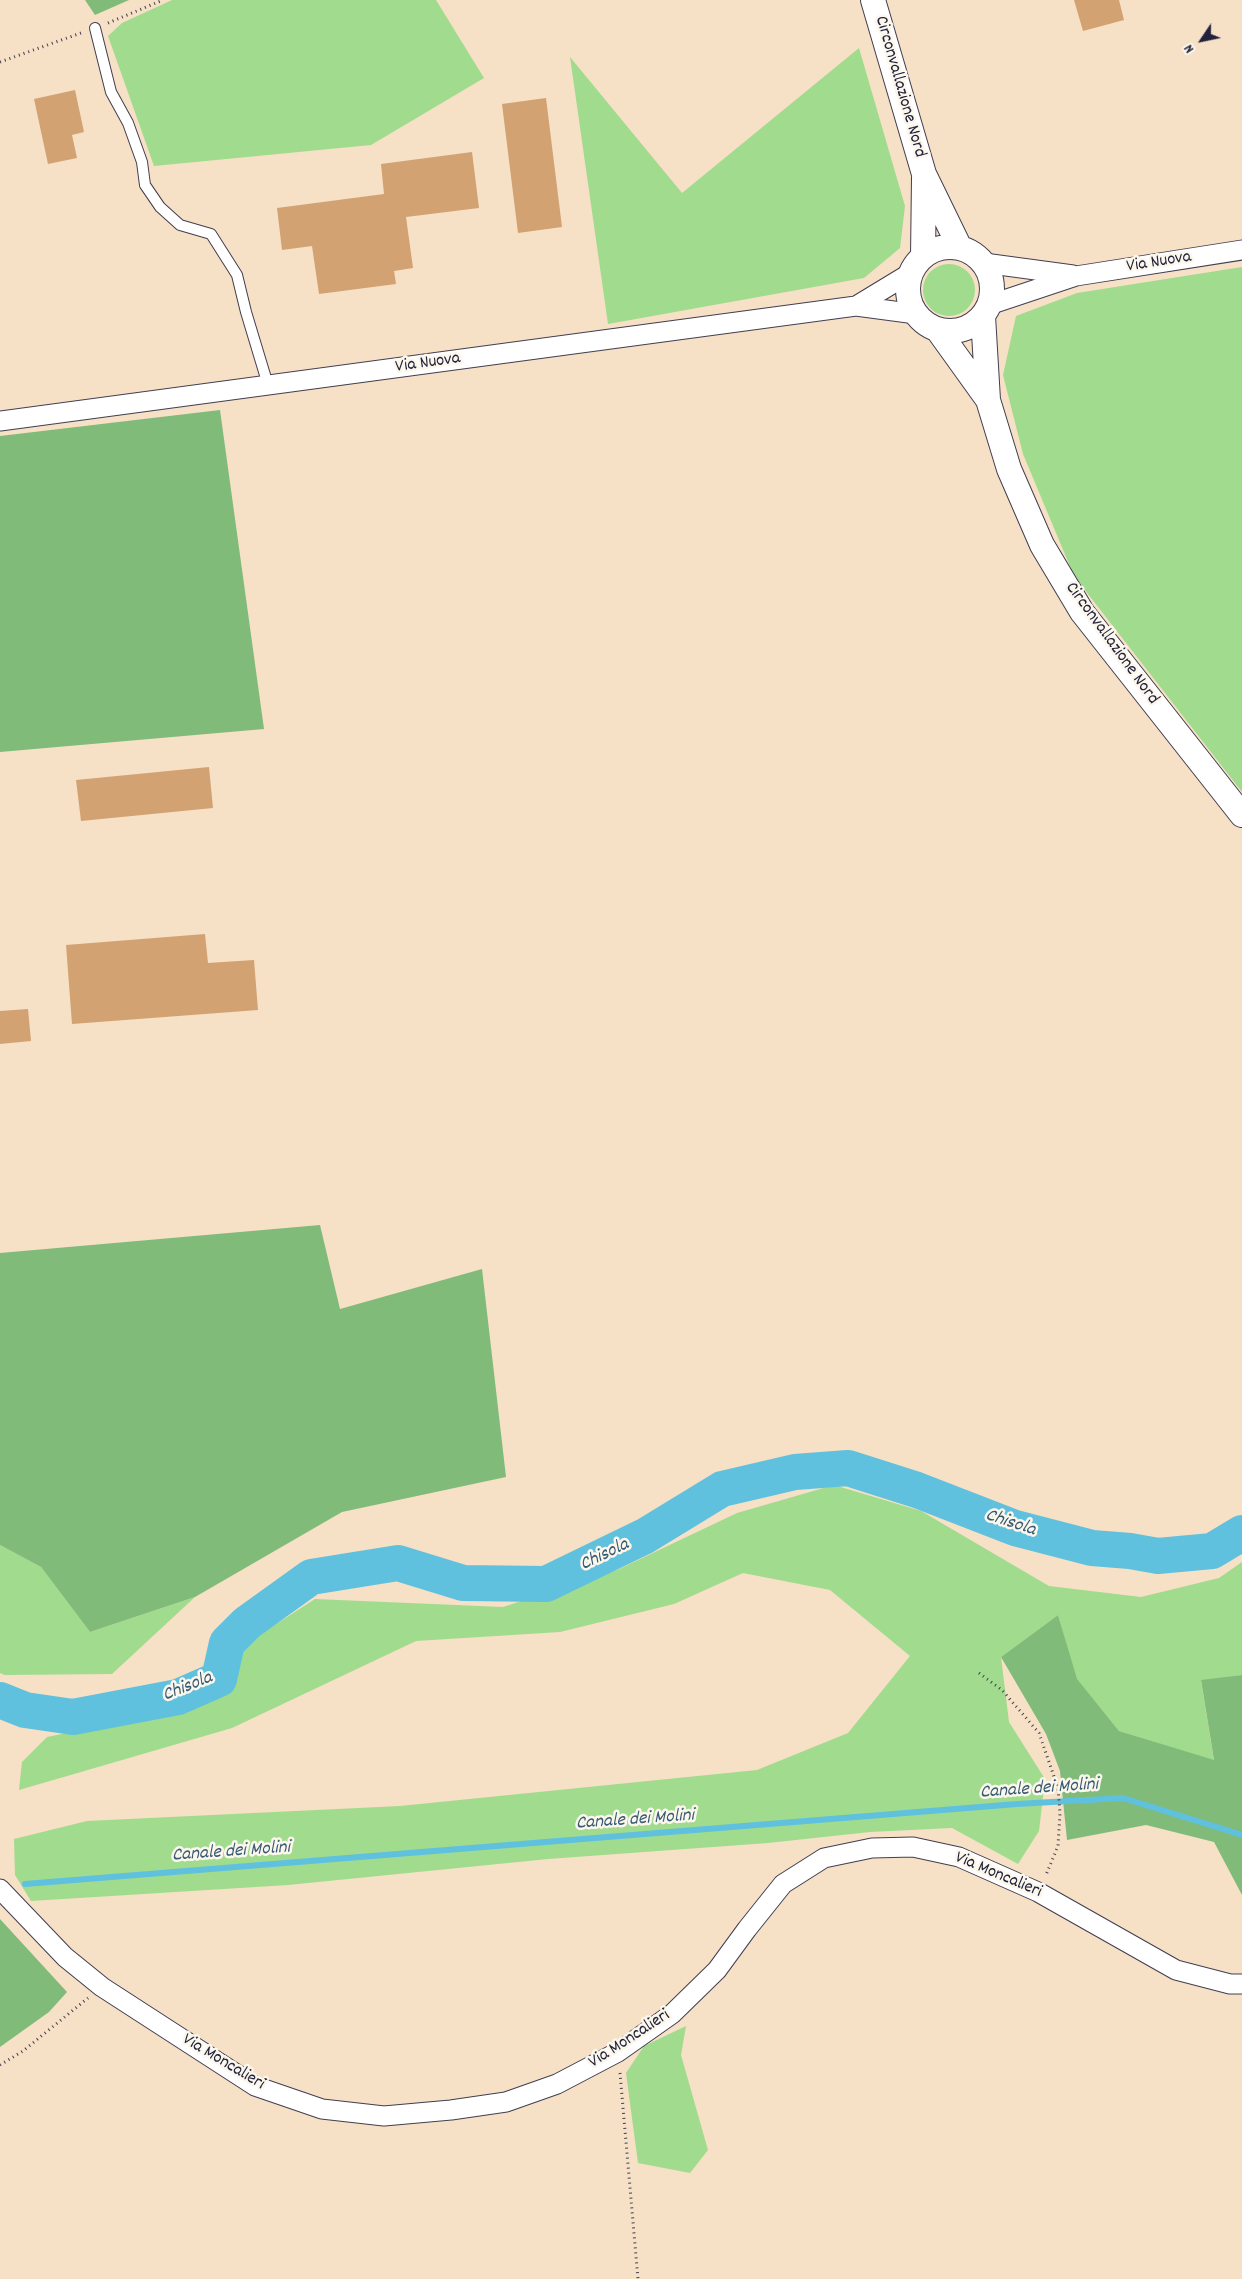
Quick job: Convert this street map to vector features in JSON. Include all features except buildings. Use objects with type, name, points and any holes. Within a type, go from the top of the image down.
[{"type":"street","name":"Circonvallazione Nord","points":[[873,0],[924,174],[960,248]]},
{"type":"street","name":"Circonvallazione Nord","points":[[917,264],[924,174]]},
{"type":"street","points":[[947,247],[960,248],[973,254],[984,263],[990,276],[991,284],[986,310],[974,325],[962,330],[949,332],[925,323],[916,314],[908,293],[917,264],[934,250],[947,247]]},
{"type":"street","name":"Via Nuova","points":[[986,310],[1076,276],[1242,250]]},
{"type":"street","name":"Via Nuova","points":[[984,263],[1076,276]]},
{"type":"street","name":"Via Nuova","points":[[856,306],[917,264]]},
{"type":"street","name":"Via Nuova","points":[[0,421],[856,306],[916,314]]},
{"type":"street","name":"Circonvallazione Nord","points":[[986,310],[988,400],[1008,469],[1038,536],[1082,612],[1242,815]]},
{"type":"street","name":"Circonvallazione Nord","points":[[937,329],[988,400]]},
{"type":"street","name":"Via Moncalieri","points":[[0,1889],[65,1957],[102,1987],[255,2086],[322,2109],[384,2116],[450,2110],[506,2102],[557,2084],[618,2052],[672,2014],[718,1970],[747,1928],[783,1884],[824,1858],[872,1848],[913,1847],[959,1857],[1038,1892],[1176,1970],[1230,1984],[1242,1984]]},
{"type":"lane","points":[[95,28],[111,92],[128,123],[142,162],[145,185],[160,207],[180,225],[210,234],[237,275],[268,385]]},
{"type":"path","points":[[979,1673],[1002,1690],[1039,1733],[1058,1788],[1060,1813],[1058,1846],[1038,1892]]},
{"type":"path","points":[[0,2065],[23,2051],[102,1987]]},
{"type":"path","points":[[618,2052],[638,2279]]},
{"type":"green space","points":[[85,0],[129,0],[95,15]]},
{"type":"green space","points":[[172,0],[436,0],[484,78],[371,145],[154,166],[108,36],[122,23]]},
{"type":"green space","points":[[859,48],[905,206],[900,248],[864,278],[608,324],[570,57],[682,193]]},
{"type":"green space","points":[[949,264],[963,268],[971,276],[975,290],[971,304],[963,312],[949,316],[935,312],[927,304],[923,290],[927,276],[935,268]]},
{"type":"green space","points":[[1242,267],[1242,792],[1074,576],[1023,454],[1003,375],[1016,316],[1077,293]]},
{"type":"green space","points":[[220,410],[264,729],[0,752],[0,436]]},
{"type":"green space","points":[[320,1225],[340,1309],[482,1269],[506,1477],[342,1512],[195,1597],[90,1632],[41,1567],[0,1545],[0,1253]]},
{"type":"green space","points":[[834,1485],[921,1511],[1049,1586],[1141,1597],[1219,1578],[1242,1562],[1242,1675],[1201,1681],[1214,1761],[1119,1731],[1076,1679],[1058,1615],[1001,1657],[1009,1722],[1045,1779],[1039,1831],[1018,1864],[952,1828],[870,1832],[768,1843],[548,1859],[288,1885],[31,1901],[15,1875],[14,1839],[87,1821],[400,1806],[757,1770],[848,1733],[910,1656],[830,1590],[743,1573],[674,1604],[560,1632],[416,1641],[232,1728],[19,1790],[22,1762],[47,1737],[187,1708],[226,1686],[242,1646],[315,1599],[503,1607],[617,1570],[737,1513]]},
{"type":"green space","points":[[0,1545],[41,1567],[90,1632],[195,1597],[112,1674],[5,1675],[0,1673]]},
{"type":"green space","points":[[1058,1615],[1077,1679],[1119,1731],[1214,1760],[1201,1680],[1242,1675],[1242,1895],[1214,1842],[1146,1825],[1067,1840],[1060,1771],[1046,1734],[1001,1657]]},
{"type":"green space","points":[[0,1919],[67,1992],[49,2012],[0,2047]]},
{"type":"green space","points":[[686,2026],[681,2055],[708,2150],[690,2173],[638,2163],[626,2073],[644,2046]]},
{"type":"waterway","name":"Chisola","points":[[0,1700],[25,1710],[73,1717],[178,1697],[219,1679],[227,1643],[247,1623],[311,1577],[398,1563],[463,1583],[546,1584],[645,1536],[722,1489],[795,1472],[848,1468],[917,1490],[1015,1528],[1092,1548],[1130,1551],[1158,1556],[1212,1551],[1242,1533]]},
{"type":"waterway","name":"Canale dei Molini","points":[[25,1884],[1017,1804],[1123,1798],[1242,1835]]}]
